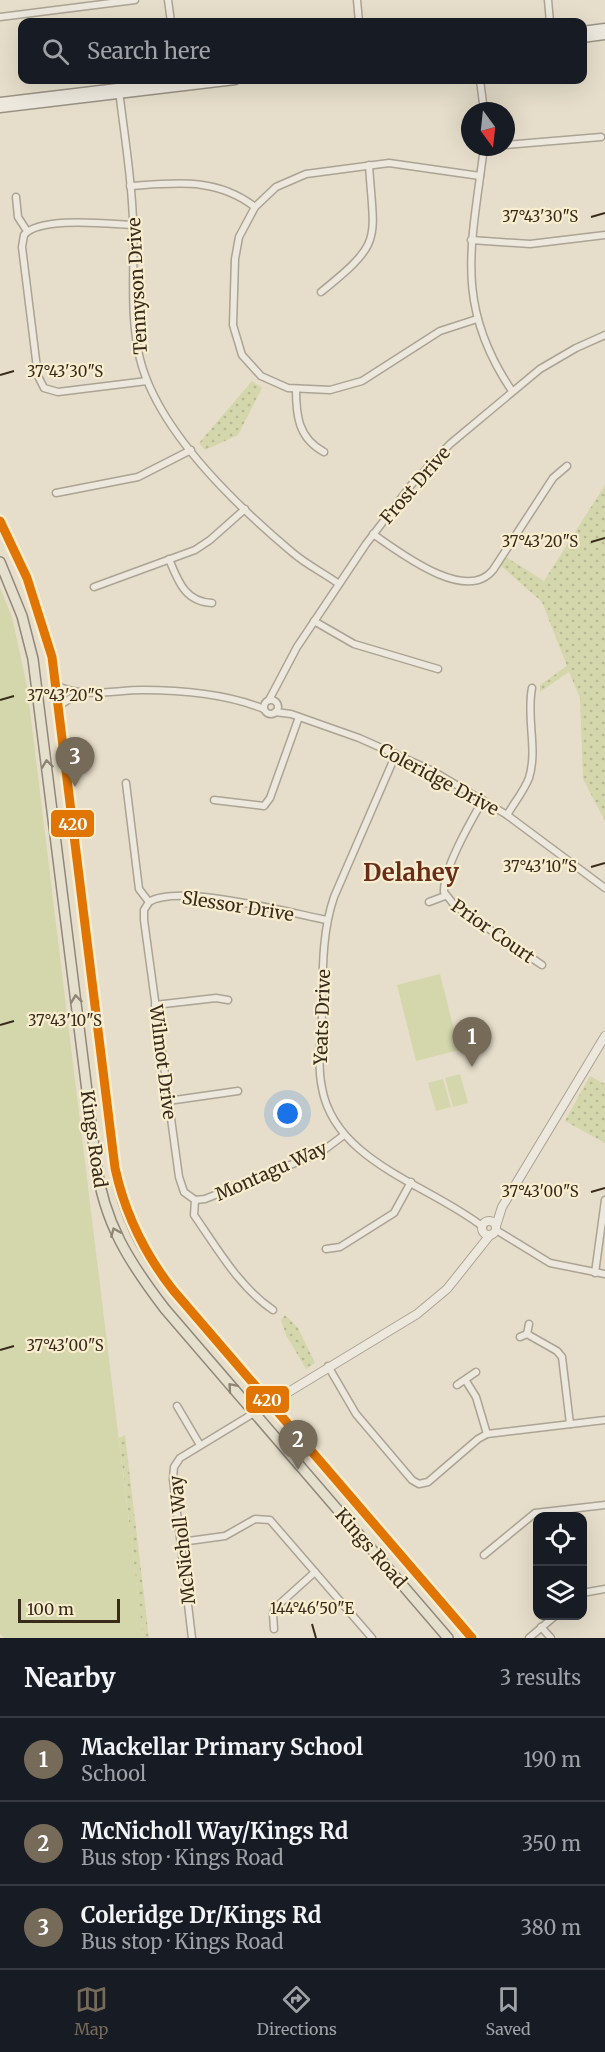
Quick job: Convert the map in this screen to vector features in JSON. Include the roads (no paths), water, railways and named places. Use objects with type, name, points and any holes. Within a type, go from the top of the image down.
[{"type":"main road","points":[[587,30],[605,28]]},
{"type":"main road","points":[[587,37],[605,35]]},
{"type":"main road","points":[[0,108],[166,84]]},
{"type":"main road","points":[[0,102],[119,91]]},
{"type":"main road","name":"Kings Road","points":[[0,521],[18,556],[37,604],[51,657],[59,706],[115,1168],[124,1205],[138,1239],[156,1270],[472,1638]]},
{"type":"main road","name":"Kings Road","points":[[0,562],[22,616],[35,671],[96,1163],[103,1199],[123,1249],[135,1270],[165,1309],[448,1638]]},
{"type":"street","points":[[0,17],[135,0]]},
{"type":"street","points":[[168,0],[170,18]]},
{"type":"street","points":[[357,0],[359,18]]},
{"type":"street","points":[[548,0],[550,18]]},
{"type":"street","points":[[481,84],[483,102]]},
{"type":"street","name":"Tennyson Drive","points":[[119,91],[133,225],[136,335],[147,381],[164,415],[226,492],[294,553],[339,584]]},
{"type":"street","points":[[515,145],[601,137]]},
{"type":"street","points":[[482,156],[471,240],[470,277],[477,319],[491,356],[512,391]]},
{"type":"street","points":[[477,319],[440,331],[354,385],[330,390],[296,389],[279,385],[254,370],[243,355],[235,337],[233,325],[237,247],[243,227],[255,207],[276,187],[296,177],[369,165],[399,163],[480,176]]},
{"type":"street","points":[[321,292],[356,264],[369,247],[373,222],[369,165]]},
{"type":"street","points":[[130,186],[211,185],[233,192],[255,207]]},
{"type":"street","points":[[16,197],[18,217],[27,231]]},
{"type":"street","points":[[133,225],[72,223],[36,227],[27,231],[22,247],[38,376],[44,388],[58,392],[147,381]]},
{"type":"street","points":[[471,240],[530,244],[605,235]]},
{"type":"street","name":"Frost Drive","points":[[271,705],[289,659],[314,621],[373,534],[429,465],[512,391],[559,357],[605,335]]},
{"type":"street","points":[[296,389],[296,415],[299,425],[314,446],[324,452]]},
{"type":"street","points":[[56,493],[138,477],[191,450]]},
{"type":"street","points":[[373,534],[422,567],[466,582],[480,581],[493,570],[553,478],[567,466]]},
{"type":"street","points":[[94,587],[169,559],[210,540],[245,509]]},
{"type":"street","points":[[169,559],[185,592],[199,601],[212,603]]},
{"type":"street","points":[[314,621],[354,644],[438,669]]},
{"type":"street","name":"Coleridge Drive","points":[[56,685],[66,691],[81,693],[161,691],[271,705],[396,754],[483,800],[507,815],[605,888]]},
{"type":"street","points":[[507,815],[526,785],[531,768],[529,708],[532,688]]},
{"type":"street","name":"Coleridge Drive","points":[[59,706],[67,699],[81,693]]},
{"type":"street","points":[[214,800],[264,806],[270,798],[299,717]]},
{"type":"street","name":"Yeats Drive","points":[[396,754],[334,897],[327,920],[324,952],[321,1083],[328,1109],[344,1135],[361,1151],[472,1219],[556,1265],[605,1274]]},
{"type":"street","name":"Wilmot Drive","points":[[126,783],[140,889],[149,902],[144,915],[179,1177],[184,1192],[195,1200],[194,1215],[224,1258],[257,1299],[273,1310]]},
{"type":"street","name":"Prior Court","points":[[445,896],[444,882],[464,834],[483,800]]},
{"type":"street","name":"Slessor Drive","points":[[149,902],[159,898],[191,895],[327,920]]},
{"type":"street","name":"Prior Court","points":[[429,902],[445,896]]},
{"type":"street","name":"Prior Court","points":[[445,896],[542,965]]},
{"type":"street","points":[[155,1005],[216,998],[228,1000]]},
{"type":"street","points":[[254,1413],[392,1329],[447,1289],[476,1251],[605,1036]]},
{"type":"street","points":[[168,1101],[238,1091]]},
{"type":"street","name":"Montagu Way","points":[[195,1200],[205,1199],[312,1157],[344,1135]]},
{"type":"street","points":[[326,1249],[340,1247],[394,1213],[411,1182]]},
{"type":"street","points":[[595,1273],[605,1200]]},
{"type":"street","points":[[520,1338],[527,1334],[529,1324]]},
{"type":"street","points":[[527,1334],[557,1351],[562,1357],[570,1424]]},
{"type":"street","points":[[328,1366],[363,1423],[412,1480],[422,1485],[487,1434],[605,1420]]},
{"type":"street","points":[[457,1385],[476,1372]]},
{"type":"street","points":[[466,1381],[476,1397],[487,1434]]},
{"type":"street","points":[[177,1406],[200,1445]]},
{"type":"street","name":"McNicholl Way","points":[[192,1638],[174,1467],[180,1458],[254,1413]]},
{"type":"street","points":[[484,1555],[536,1513],[605,1505]]},
{"type":"street","points":[[181,1542],[225,1536],[252,1520],[266,1518],[273,1523],[372,1638]]},
{"type":"street","points":[[274,1629],[275,1608],[315,1572]]},
{"type":"street","points":[[587,1592],[605,1589]]},
{"type":"street","points":[[529,1638],[550,1620]]},
{"type":"street","points":[[542,1627],[551,1638]]},
{"type":"place","name":"Coleridge Dr/Kings Rd","points":[[75,787]]},
{"type":"place","name":"Mackellar Primary School","points":[[472,1067]]},
{"type":"place","name":"McNicholl Way/Kings Rd","points":[[298,1470]]},
{"type":"district","name":"Delahey","points":[[411,872]]}]
